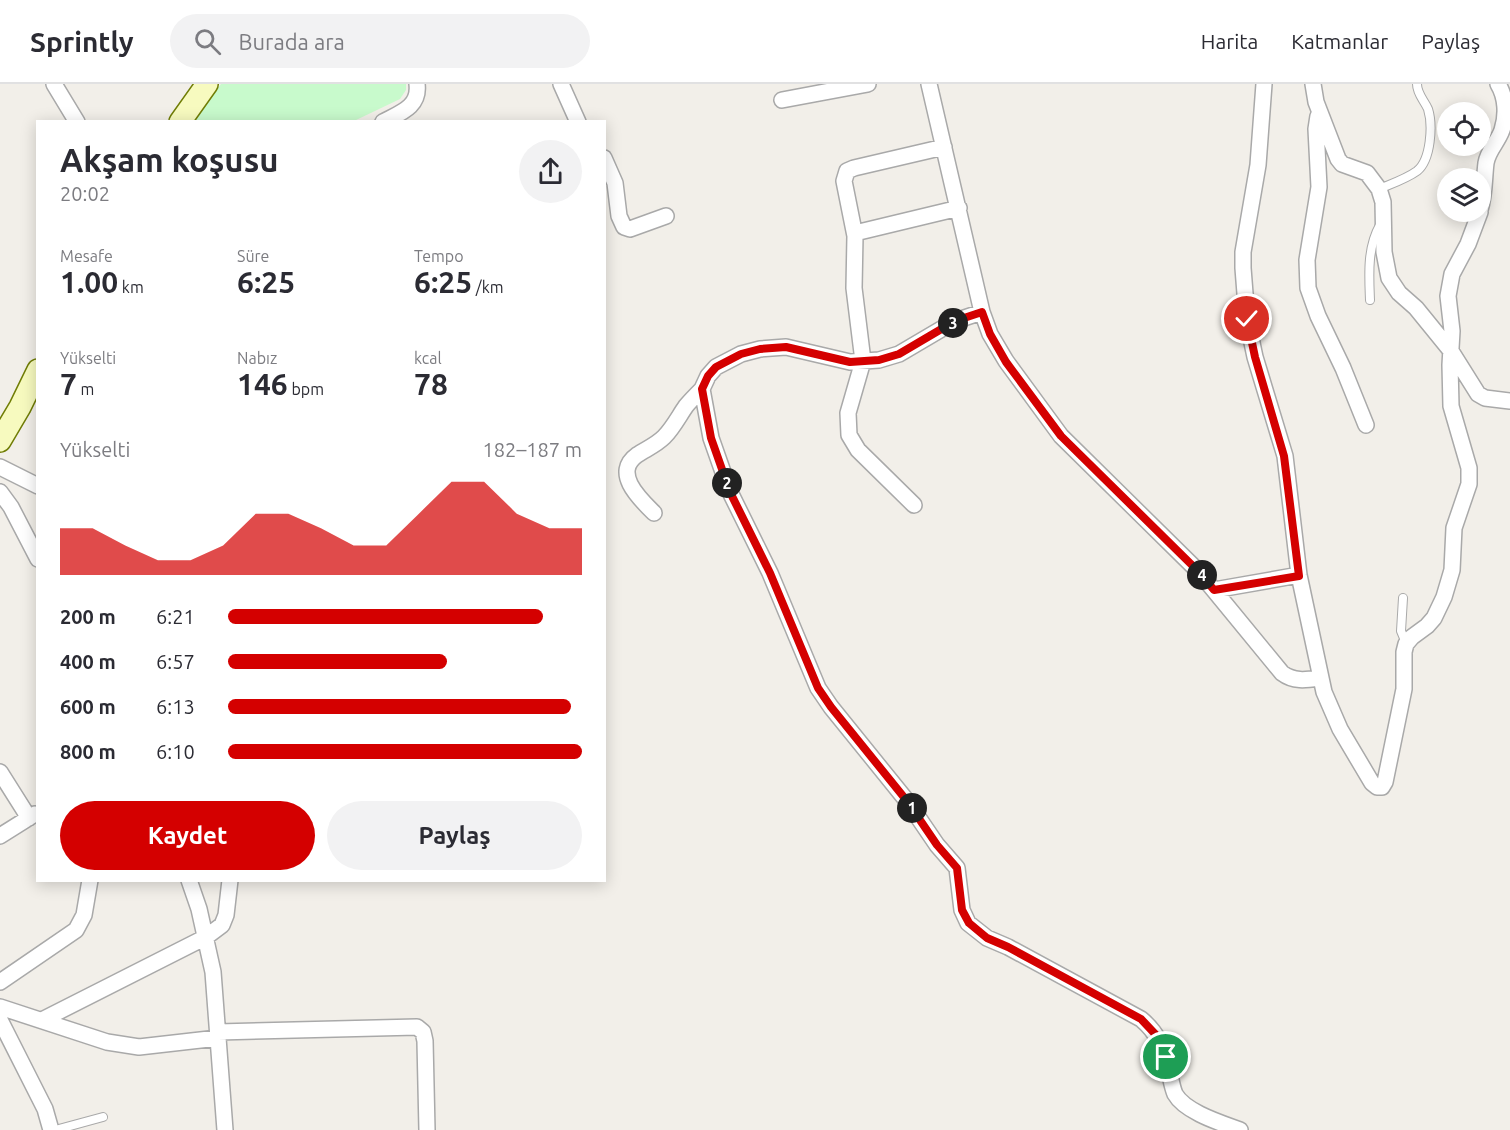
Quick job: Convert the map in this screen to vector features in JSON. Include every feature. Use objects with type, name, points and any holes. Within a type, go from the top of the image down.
[{"type":"street","points":[[54,84],[76,120]]},
{"type":"street","points":[[181,120],[207,84]]},
{"type":"street","points":[[387,120],[413,105],[416,100],[417,84]]},
{"type":"street","points":[[561,84],[577,120]]},
{"type":"street","points":[[783,100],[868,84]]},
{"type":"street","points":[[929,84],[982,312],[990,334],[1006,362],[1061,436],[1199,572],[1282,673],[1290,679],[1320,678]]},
{"type":"street","points":[[1263,84],[1258,165],[1243,268],[1247,319],[1255,357],[1284,456],[1299,576],[1320,678],[1329,706],[1340,729],[1372,783],[1377,787],[1382,787],[1385,782],[1404,689],[1406,644],[1434,618],[1444,597],[1452,570],[1454,528],[1469,484],[1468,468],[1451,406],[1452,331],[1448,296],[1449,286],[1459,259],[1468,244],[1476,222]]},
{"type":"street","points":[[1313,84],[1319,110],[1338,159],[1342,164],[1367,173],[1379,189],[1383,202],[1384,252],[1389,279],[1398,293],[1416,308],[1451,351],[1478,394],[1485,398],[1510,400]]},
{"type":"street","points":[[1486,168],[1488,154],[1502,130],[1504,119],[1505,107],[1498,84]]},
{"type":"street","points":[[1319,110],[1316,129],[1319,187],[1307,260],[1308,288],[1366,425]]},
{"type":"street","points":[[914,504],[858,450],[849,435],[848,413],[863,361],[854,288],[855,233],[844,181],[848,171],[854,168],[944,147]]},
{"type":"street","points":[[606,163],[615,183],[619,216],[624,227],[630,229],[666,216]]},
{"type":"street","points":[[855,233],[959,208]]},
{"type":"street","points":[[654,513],[632,488],[627,472],[628,465],[638,454],[667,435],[716,367],[741,354],[760,349],[786,347],[842,360],[879,360],[899,354],[955,321],[982,312]]},
{"type":"street","points":[[0,441],[36,374]]},
{"type":"street","points":[[702,389],[711,438],[726,482],[788,615],[818,688],[957,868],[962,910],[969,923],[987,938],[1008,947],[1141,1019],[1151,1027],[1162,1044],[1175,1093],[1180,1100],[1199,1113],[1240,1130]]},
{"type":"street","points":[[0,467],[36,485]]},
{"type":"street","points":[[0,492],[36,555]]},
{"type":"street","points":[[1214,590],[1299,576]]},
{"type":"street","points":[[0,772],[33,815],[0,836]]},
{"type":"street","points":[[0,982],[76,930],[84,915],[90,882]]},
{"type":"street","points":[[190,882],[199,909],[213,972],[225,1130]]},
{"type":"street","points":[[42,1020],[206,937],[222,925],[226,915],[230,882]]},
{"type":"street","points":[[0,1007],[107,1042],[139,1047],[218,1035],[417,1027],[423,1032],[425,1041],[427,1130]]},
{"type":"street","points":[[0,1020],[45,1108],[53,1130]]},
{"type":"lane","points":[[1379,189],[1418,171],[1426,157],[1431,137],[1430,121],[1427,109],[1417,91],[1417,84]]},
{"type":"lane","points":[[1371,300],[1370,257],[1375,235],[1384,220]]},
{"type":"lane","points":[[1403,598],[1401,631],[1406,644]]},
{"type":"lane","points":[[53,1130],[103,1117]]},
{"type":"green space","points":[[221,84],[406,84],[406,90],[400,99],[356,120],[193,120]]},
{"type":"route","points":[[1166,1057],[1157,1036],[1141,1019],[1008,947],[987,938],[969,923],[960,901],[957,868],[818,688],[770,573],[730,492],[711,438],[702,389],[708,376],[716,367],[741,354],[760,349],[786,347],[850,362],[879,360],[890,358],[907,350],[955,321],[982,312],[990,334],[1006,362],[1061,436],[1199,572],[1214,590],[1299,576],[1284,456],[1255,357],[1247,319]]}]
